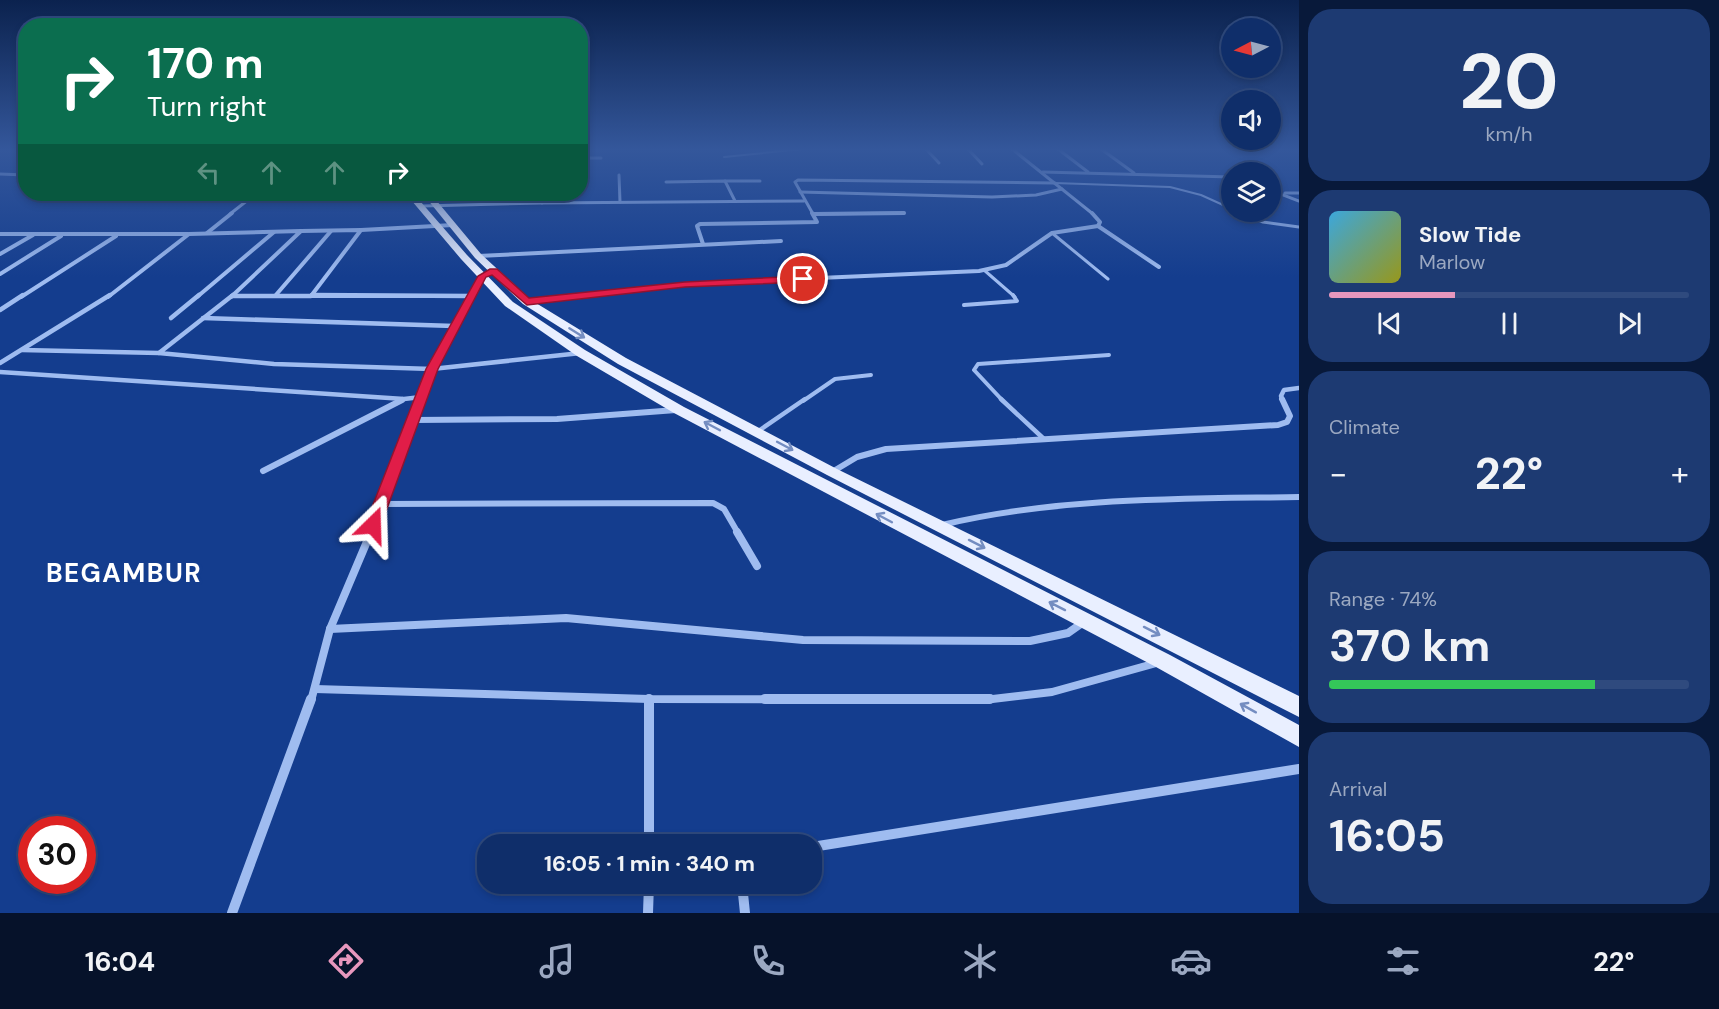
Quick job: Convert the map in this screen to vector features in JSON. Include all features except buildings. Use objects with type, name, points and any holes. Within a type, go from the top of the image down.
[{"type":"main road","points":[[429,202],[445,225],[488,273],[527,302],[622,361],[832,472],[1299,707]]},
{"type":"main road","points":[[445,225],[478,256],[509,304],[581,353],[680,410],[1163,662],[1299,737]]},
{"type":"street","points":[[620,192],[620,202]]},
{"type":"street","points":[[730,192],[735,201]]},
{"type":"street","points":[[703,244],[697,226],[699,224],[817,222],[800,192],[992,197],[1036,195],[1051,192]]},
{"type":"street","points":[[1065,192],[1098,218],[1100,222],[1098,226]]},
{"type":"street","points":[[1281,193],[1299,194]]},
{"type":"street","points":[[1281,194],[1299,201]]},
{"type":"street","points":[[207,233],[247,201]]},
{"type":"street","points":[[429,202],[804,201]]},
{"type":"street","points":[[814,214],[904,213]]},
{"type":"street","points":[[0,234],[189,234],[361,230],[445,225]]},
{"type":"street","points":[[527,302],[685,284],[984,270],[1006,265],[1052,233],[1098,226],[1159,267]]},
{"type":"street","points":[[311,296],[361,230]]},
{"type":"street","points":[[159,353],[232,296],[301,231]]},
{"type":"street","points":[[275,296],[331,231]]},
{"type":"street","points":[[171,318],[275,232]]},
{"type":"street","points":[[0,363],[115,292],[189,234]]},
{"type":"street","points":[[0,254],[34,235]]},
{"type":"street","points":[[0,274],[62,235]]},
{"type":"street","points":[[0,310],[117,235]]},
{"type":"street","points":[[478,256],[781,241]]},
{"type":"street","points":[[232,913],[315,689],[330,629],[382,504],[432,369],[470,296],[488,273]]},
{"type":"street","points":[[232,296],[470,296]]},
{"type":"street","points":[[203,318],[454,326]]},
{"type":"street","points":[[21,350],[159,353],[274,364],[432,369],[581,353]]},
{"type":"street","points":[[0,372],[404,399],[421,397]]},
{"type":"street","points":[[832,472],[858,457],[886,449],[1278,425],[1287,422],[1290,416],[1281,396],[1284,390],[1299,388]]},
{"type":"street","points":[[263,471],[404,399]]},
{"type":"street","points":[[413,420],[557,419],[680,410]]},
{"type":"street","points":[[941,525],[996,513],[1058,507],[1299,496]]},
{"type":"street","points":[[382,504],[713,503],[724,509],[757,566]]},
{"type":"street","points":[[330,629],[566,618],[803,640],[1030,641],[1068,633],[1085,621]]},
{"type":"street","points":[[315,689],[649,699],[984,700],[1053,692],[1163,662]]},
{"type":"street","points":[[649,699],[649,834]]},
{"type":"street","points":[[822,845],[1299,769]]},
{"type":"street","points":[[648,913],[649,894]]},
{"type":"street","points":[[743,894],[745,913]]},
{"type":"lane","points":[[1189,192],[1221,204]]},
{"type":"lane","points":[[1263,222],[1299,227]]},
{"type":"lane","points":[[1052,233],[1108,279]]},
{"type":"lane","points":[[964,304],[1017,301],[1017,298],[984,270]]},
{"type":"lane","points":[[1044,439],[983,382],[974,370],[978,364],[1109,355]]},
{"type":"lane","points":[[757,432],[835,379],[871,375]]},
{"type":"district","name":"BEGAMBUR","points":[[124,573]]},
{"type":"route","points":[[373,525],[432,369],[483,276],[494,271],[527,302],[685,284],[803,279]]}]
